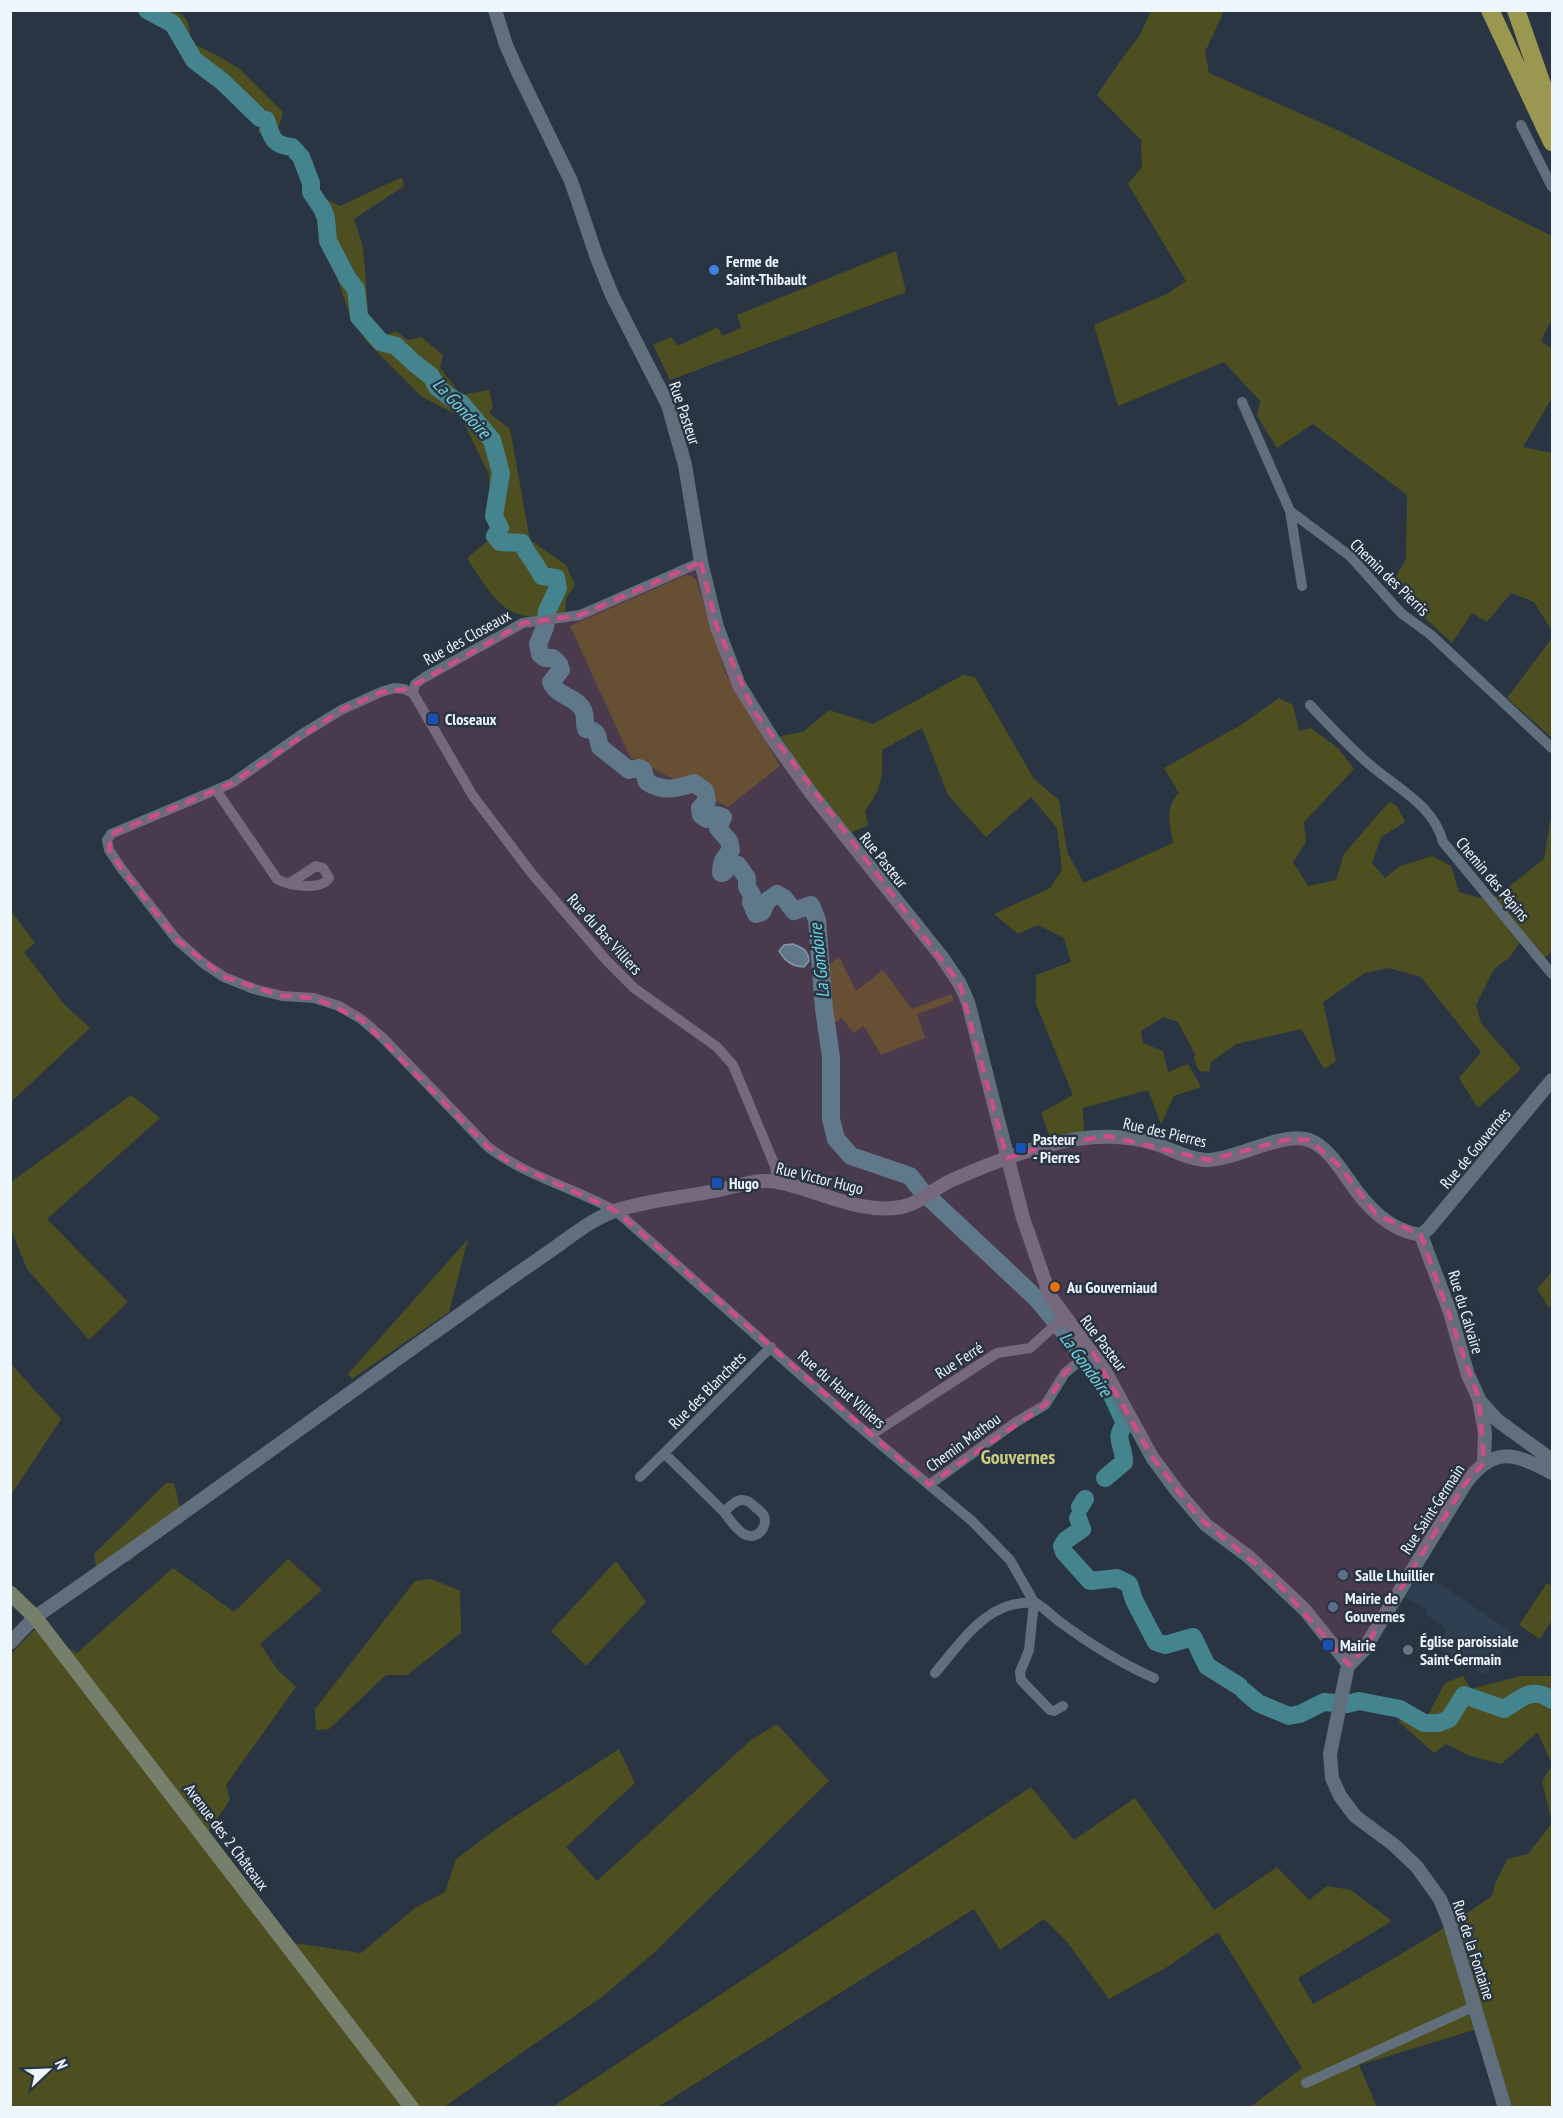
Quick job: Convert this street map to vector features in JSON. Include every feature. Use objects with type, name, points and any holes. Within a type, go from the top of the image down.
[{"type":"highway","points":[[1490,10],[1552,142]]},
{"type":"highway","points":[[1516,10],[1552,113]]},
{"type":"highway","points":[[1528,10],[1552,80]]},
{"type":"main road","name":"Avenue des 2 Châteaux","points":[[10,1593],[35,1617],[412,2108]]},
{"type":"street","name":"Rue Pasteur","points":[[495,10],[514,63],[572,181],[597,258],[612,295],[668,405],[685,465],[701,561],[717,627],[739,685],[754,711],[811,793],[942,957],[960,984],[968,1002],[1023,1218],[1045,1288],[1059,1322],[1115,1386],[1152,1457],[1177,1491],[1206,1525],[1249,1557],[1305,1610],[1349,1665]]},
{"type":"street","points":[[1521,125],[1552,187]]},
{"type":"street","name":"Chemin des Pierris","points":[[1242,402],[1290,511],[1350,556],[1368,579],[1401,613],[1431,635],[1552,748]]},
{"type":"street","points":[[1290,511],[1302,586]]},
{"type":"street","name":"Rue des Closeaux","points":[[413,693],[415,684],[523,623],[580,615],[701,561]]},
{"type":"street","points":[[290,884],[282,882],[273,874],[216,790],[231,783],[341,710],[394,688],[413,693]]},
{"type":"street","name":"Rue du Bas Villiers","points":[[413,693],[473,796],[533,875],[607,961],[634,988],[717,1047],[733,1065],[775,1166],[777,1182]]},
{"type":"street","name":"Chemin des Pépins","points":[[1310,705],[1369,764],[1415,799],[1431,816],[1440,830],[1443,842],[1552,974]]},
{"type":"street","name":"Rue du Haut Villiers","points":[[216,790],[118,830],[107,840],[121,868],[177,940],[203,963],[224,977],[254,989],[282,996],[314,998],[346,1010],[361,1019],[383,1038],[459,1118],[497,1154],[507,1161],[597,1200],[615,1211],[871,1436],[972,1521],[1010,1560],[1034,1602]]},
{"type":"street","name":"Rue de Gouvernes","points":[[1421,1235],[1552,1080]]},
{"type":"street","name":"Rue des Pierres","points":[[1007,1158],[1044,1146],[1108,1136],[1154,1143],[1195,1159],[1209,1160],[1289,1139],[1309,1140],[1324,1150],[1339,1165],[1349,1182],[1377,1214],[1395,1227],[1421,1235]]},
{"type":"street","name":"Rue Victor Hugo","points":[[10,1643],[35,1617],[587,1224],[615,1211],[768,1181],[847,1202],[879,1208],[902,1207],[947,1182],[1007,1158]]},
{"type":"street","name":"Rue du Calvaire","points":[[1421,1235],[1450,1312],[1468,1375],[1479,1399],[1485,1433],[1484,1463]]},
{"type":"street","name":"Rue Ferré","points":[[871,1436],[997,1353],[1030,1348],[1059,1322]]},
{"type":"street","name":"Rue des Blanchets","points":[[640,1477],[771,1347]]},
{"type":"street","name":"Chemin Mathou","points":[[929,1485],[1016,1422],[1046,1406],[1065,1373],[1087,1355]]},
{"type":"street","name":"Rue du Calvaire","points":[[1479,1399],[1497,1420],[1552,1460]]},
{"type":"street","points":[[664,1454],[724,1512]]},
{"type":"street","name":"Rue Saint-Germain","points":[[1349,1665],[1363,1651],[1465,1484],[1484,1463],[1499,1456],[1516,1456],[1552,1473]]},
{"type":"street","points":[[935,1673],[975,1627],[988,1616],[1009,1605],[1034,1602],[1125,1665],[1154,1678]]},
{"type":"street","points":[[1034,1602],[1030,1640],[1020,1672],[1021,1680],[1050,1710],[1054,1711],[1063,1706]]},
{"type":"street","name":"Rue de la Fontaine","points":[[1349,1665],[1330,1754],[1329,1766],[1335,1786],[1355,1816],[1404,1854],[1429,1882],[1440,1899],[1449,1921],[1505,2108]]},
{"type":"street","points":[[1306,2083],[1475,2006]]},
{"type":"highlighted area","points":[[701,562],[717,627],[754,711],[960,984],[1007,1158],[1044,1146],[1108,1136],[1209,1160],[1289,1139],[1309,1140],[1339,1165],[1376,1214],[1421,1235],[1479,1399],[1484,1463],[1465,1484],[1363,1651],[1349,1665],[1275,1580],[1199,1518],[1152,1457],[1092,1351],[1065,1373],[1045,1405],[929,1485],[616,1211],[507,1161],[488,1147],[361,1019],[314,998],[282,996],[224,977],[177,940],[109,850],[111,834],[232,783],[341,710],[381,692],[407,689],[523,623],[580,615]]},
{"type":"shaded area","points":[[793,944],[802,948],[807,954],[809,961],[804,967],[790,963],[779,951],[784,945]]},
{"type":"shaded area","points":[[1421,1571],[1513,1633],[1486,1675],[1439,1649],[1447,1629],[1427,1615],[1428,1610],[1405,1597]]},
{"type":"green space","points":[[143,11],[171,11],[183,16],[190,30],[190,42],[241,70],[283,112],[276,136],[281,144],[293,146],[314,161],[311,168],[318,195],[340,206],[402,177],[404,186],[354,219],[363,247],[369,322],[383,337],[396,331],[408,340],[421,337],[443,355],[440,368],[461,395],[489,390],[493,406],[489,413],[510,429],[530,540],[566,565],[575,585],[566,599],[565,615],[535,617],[517,614],[502,605],[483,582],[467,558],[490,539],[489,474],[461,417],[422,397],[367,342],[350,316],[293,157],[258,132],[262,123],[228,84],[194,66],[174,33]]},
{"type":"green space","points":[[1151,11],[1224,11],[1205,52],[1209,73],[1333,128],[1552,236],[1552,319],[1541,341],[1552,349],[1552,398],[1523,447],[1552,453],[1552,631],[1534,602],[1511,593],[1487,622],[1472,613],[1452,643],[1391,587],[1406,558],[1407,495],[1313,424],[1277,448],[1257,416],[1260,401],[1224,362],[1118,406],[1094,325],[1167,294],[1186,281],[1128,184],[1142,167],[1141,140],[1097,95],[1140,35]]},
{"type":"green space","points":[[896,251],[906,292],[670,380],[653,345],[671,337],[678,346],[718,327],[722,336],[741,328],[737,315]]},
{"type":"green space","points":[[686,575],[696,580],[726,674],[780,766],[728,807],[630,757],[570,626]]},
{"type":"green space","points":[[1552,638],[1552,738],[1507,698]]},
{"type":"green space","points":[[963,675],[975,677],[1034,779],[1059,800],[1067,852],[1084,883],[1173,843],[1170,811],[1179,793],[1164,768],[1241,725],[1279,698],[1293,705],[1299,731],[1311,728],[1338,748],[1354,769],[1304,822],[1306,842],[1293,862],[1308,886],[1336,880],[1344,854],[1389,802],[1397,806],[1405,822],[1381,837],[1372,863],[1385,878],[1400,866],[1432,856],[1451,866],[1459,892],[1481,898],[1497,896],[1544,859],[1552,819],[1552,952],[1542,960],[1519,943],[1509,958],[1494,969],[1476,1005],[1481,1023],[1521,1069],[1478,1108],[1459,1078],[1481,1052],[1421,977],[1389,968],[1365,973],[1323,1002],[1336,1061],[1324,1069],[1301,1029],[1236,1044],[1211,1062],[1209,1072],[1199,1071],[1194,1059],[1195,1054],[1178,1022],[1164,1017],[1141,1031],[1143,1043],[1163,1051],[1168,1072],[1188,1064],[1201,1087],[1174,1096],[1161,1124],[1148,1090],[1083,1108],[1084,1140],[1053,1145],[1041,1113],[1073,1095],[1036,1004],[1036,975],[1071,962],[1064,938],[1038,925],[1018,934],[994,914],[1050,888],[1062,870],[1057,828],[1031,797],[986,837],[948,795],[922,728],[882,750],[880,782],[865,811],[868,825],[850,833],[806,776],[780,736],[803,732],[829,710],[873,724]]},
{"type":"green space","points":[[11,911],[35,943],[24,952],[63,1003],[90,1028],[11,1102]]},
{"type":"green space","points":[[839,957],[856,991],[883,970],[912,1009],[951,994],[954,1001],[917,1014],[925,1038],[881,1055],[864,1026],[853,1033],[842,1018],[829,1027],[823,980],[824,968]]},
{"type":"green space","points":[[131,1095],[160,1118],[47,1219],[128,1302],[89,1340],[27,1269],[11,1229],[11,1182]]},
{"type":"green space","points":[[468,1239],[449,1312],[352,1379],[348,1374]]},
{"type":"green space","points":[[1552,1272],[1552,1304],[1549,1308],[1537,1289]]},
{"type":"green space","points":[[11,1364],[61,1419],[11,1495]]},
{"type":"green space","points":[[166,1483],[174,1483],[180,1509],[167,1526],[130,1561],[96,1566],[94,1554]]},
{"type":"green space","points":[[288,1559],[322,1590],[260,1644],[277,1669],[296,1687],[226,1785],[230,1800],[209,1831],[294,1943],[361,1953],[415,1908],[445,1892],[456,1859],[502,1825],[619,1749],[635,1783],[566,1847],[597,1881],[751,1740],[777,1724],[829,1781],[656,1951],[602,1997],[444,2107],[11,2108],[11,1654],[34,1630],[77,1653],[173,1568],[234,1612]]},
{"type":"green space","points":[[616,1561],[646,1602],[586,1666],[551,1631]]},
{"type":"green space","points":[[432,1579],[460,1591],[461,1633],[407,1675],[386,1675],[329,1729],[316,1730],[315,1709],[415,1581]]},
{"type":"green space","points":[[1547,1583],[1552,1586],[1552,1620],[1540,1639],[1519,1625]]},
{"type":"green space","points":[[1463,1676],[1471,1689],[1520,1676],[1552,1676],[1552,1765],[1538,1732],[1501,1764],[1470,1756],[1446,1744],[1434,1753],[1398,1721],[1428,1715],[1445,1683]]},
{"type":"green space","points":[[1552,1765],[1552,1823],[1542,1781]]},
{"type":"green space","points":[[1031,1787],[1074,1840],[1135,1798],[1214,1910],[1277,1867],[1309,1900],[1327,1886],[1351,1890],[1392,1921],[1298,1978],[1313,2004],[1426,1939],[1492,1896],[1507,1859],[1528,1854],[1552,1823],[1552,2107],[1512,2107],[1487,2026],[1359,2065],[1377,2107],[1250,2107],[1302,2068],[1218,1932],[1167,1967],[1109,1999],[1067,1942],[1044,1919],[1000,1950],[974,1909],[658,2107],[551,2108]]},
{"type":"waterway","name":"La Gondoire","points":[[147,10],[173,24],[194,60],[223,82],[260,118],[266,120],[277,142],[292,147],[301,157],[311,183],[311,192],[326,218],[328,241],[348,279],[356,289],[359,317],[381,342],[396,346],[431,376],[437,387],[461,403],[492,440],[501,473],[494,516],[500,528],[495,536],[500,542],[522,543],[542,576],[556,578],[558,588],[547,611],[545,627],[538,644],[540,654],[545,658],[553,658],[559,664],[561,670],[551,682],[554,687],[580,705],[584,712],[586,729],[595,733],[600,747],[629,770],[639,768],[643,770],[647,782],[659,787],[676,788],[694,783],[705,791],[707,801],[700,808],[701,815],[707,819],[717,815],[723,817],[718,828],[729,841],[731,850],[723,860],[721,873],[732,864],[738,865],[747,878],[747,887],[752,895],[751,902],[756,914],[762,912],[767,901],[777,894],[784,898],[794,911],[811,905],[817,920],[824,1009],[831,1057],[831,1119],[836,1139],[851,1156],[910,1176],[921,1190],[1038,1300],[1091,1364],[1113,1397],[1122,1417]]},
{"type":"waterway","name":"La Gondoire","points":[[1105,1478],[1124,1462],[1119,1438],[1125,1424]]},
{"type":"waterway","name":"La Gondoire","points":[[1080,1507],[1085,1499]]},
{"type":"waterway","name":"La Gondoire","points":[[1078,1518],[1082,1529],[1066,1540],[1062,1546],[1064,1552],[1090,1581],[1117,1578],[1129,1584],[1134,1600],[1156,1642],[1165,1645],[1193,1637],[1207,1666],[1239,1686]]},
{"type":"waterway","name":"La Gondoire","points":[[1244,1691],[1258,1703],[1289,1716],[1300,1714],[1324,1702],[1347,1704],[1359,1701],[1400,1709],[1424,1723],[1439,1723],[1449,1719],[1464,1695],[1504,1709],[1527,1695],[1539,1694],[1552,1700]]},
{"type":"place","name":"Ferme de Saint-Thibault","points":[[714,270]]},
{"type":"place","name":"Closeaux","points":[[433,719]]},
{"type":"place","name":"Pasteur - Pierres","points":[[1021,1148]]},
{"type":"place","name":"Hugo","points":[[717,1183]]},
{"type":"place","name":"Au Gouverniaud","points":[[1055,1287]]},
{"type":"place","name":"Salle Lhuillier","points":[[1343,1575]]},
{"type":"place","name":"Mairie de Gouvernes","points":[[1333,1607]]},
{"type":"place","name":"Mairie","points":[[1328,1645]]},
{"type":"place","name":"Église paroissiale Saint-Germain","points":[[1408,1650]]},
{"type":"district","name":"Gouvernes","points":[[1018,1457]]}]
